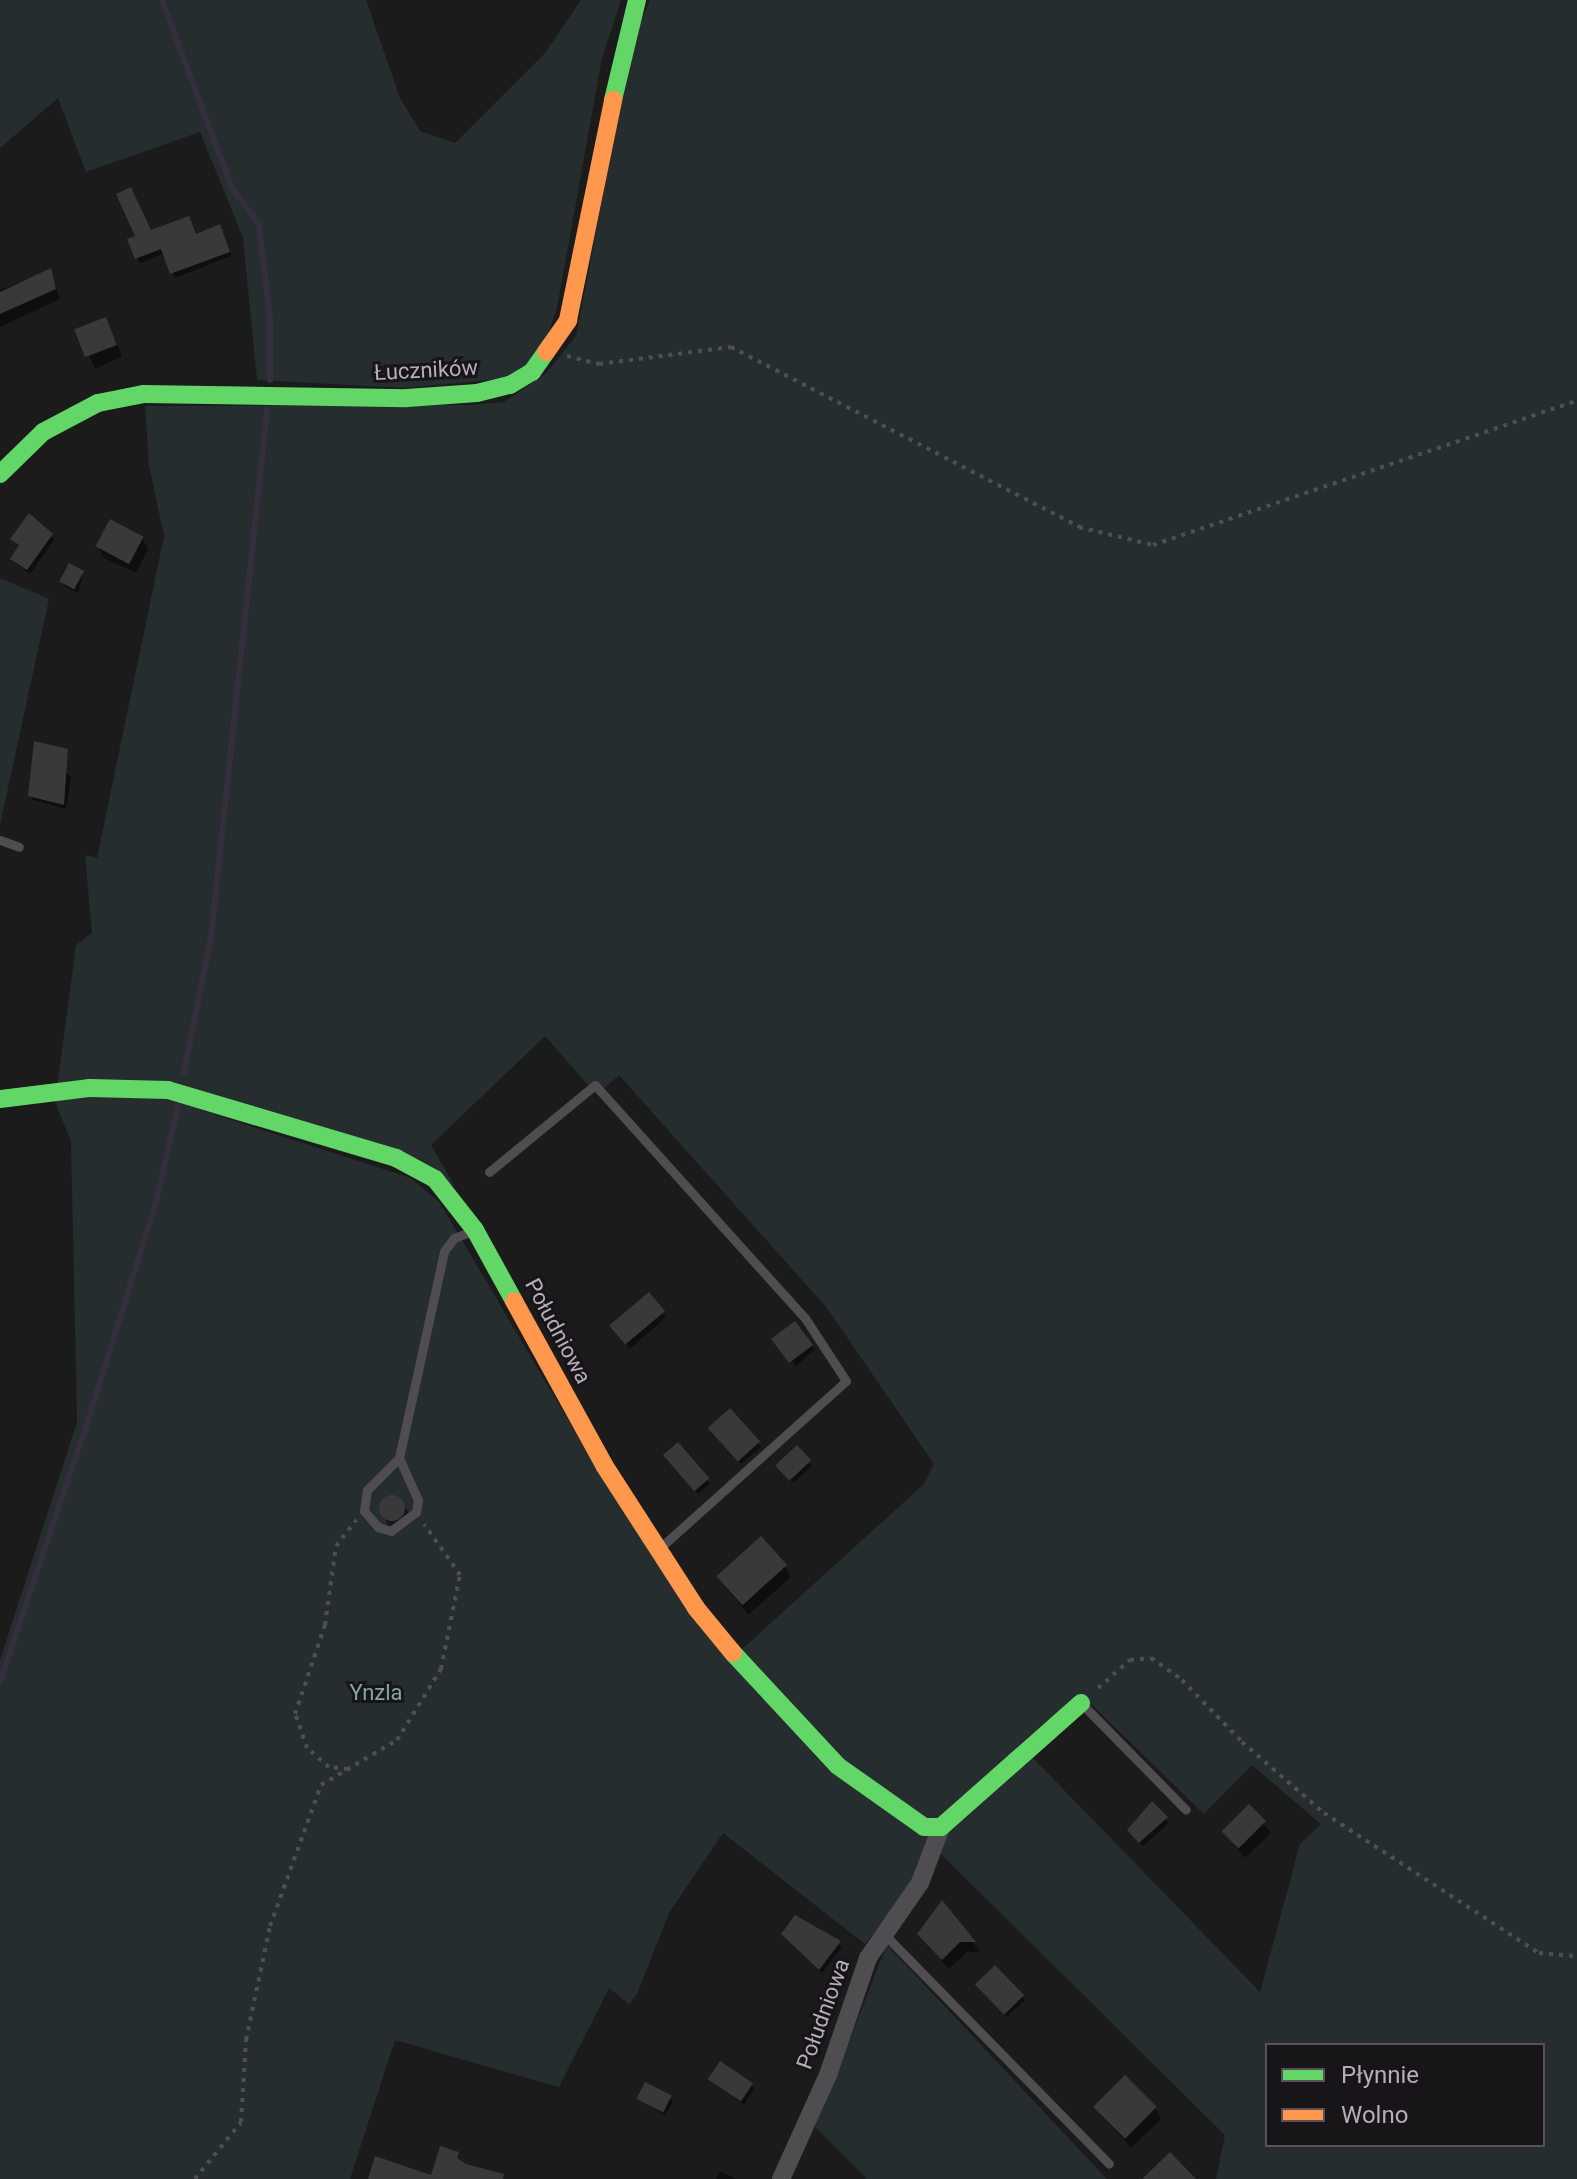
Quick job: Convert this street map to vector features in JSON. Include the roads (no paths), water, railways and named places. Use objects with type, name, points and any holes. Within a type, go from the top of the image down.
[{"type":"street","name":"Łuczników","points":[[0,474],[43,432],[98,403],[144,394],[407,398],[477,393],[510,385],[551,352],[568,320],[628,24],[637,0]]},
{"type":"street","name":"Południowa","points":[[0,1099],[90,1088],[168,1090],[396,1158],[435,1179],[475,1230],[604,1465],[657,1551],[750,1674],[838,1766],[924,1827],[941,1827]]},
{"type":"street","name":"Południowa","points":[[781,2179],[828,2075],[868,1958],[920,1883],[941,1827],[1081,1703]]},
{"type":"lane","points":[[0,840],[19,847]]},
{"type":"lane","points":[[489,1172],[595,1085],[805,1318],[846,1381],[657,1551]]},
{"type":"lane","points":[[399,1458],[418,1500],[416,1512],[391,1531],[378,1527],[364,1511],[367,1490],[399,1458],[444,1251],[454,1238],[475,1230]]},
{"type":"lane","points":[[1081,1703],[1186,1810]]},
{"type":"lane","points":[[884,1935],[1109,2164]]},
{"type":"waterway","points":[[162,0],[231,186],[259,225],[270,318],[270,380]]},
{"type":"waterway","points":[[184,1072],[211,937],[267,410]]},
{"type":"waterway","points":[[0,1682],[91,1411],[155,1206],[178,1107]]},
{"type":"park label","name":"Ynzla","points":[[376,1693]]}]
